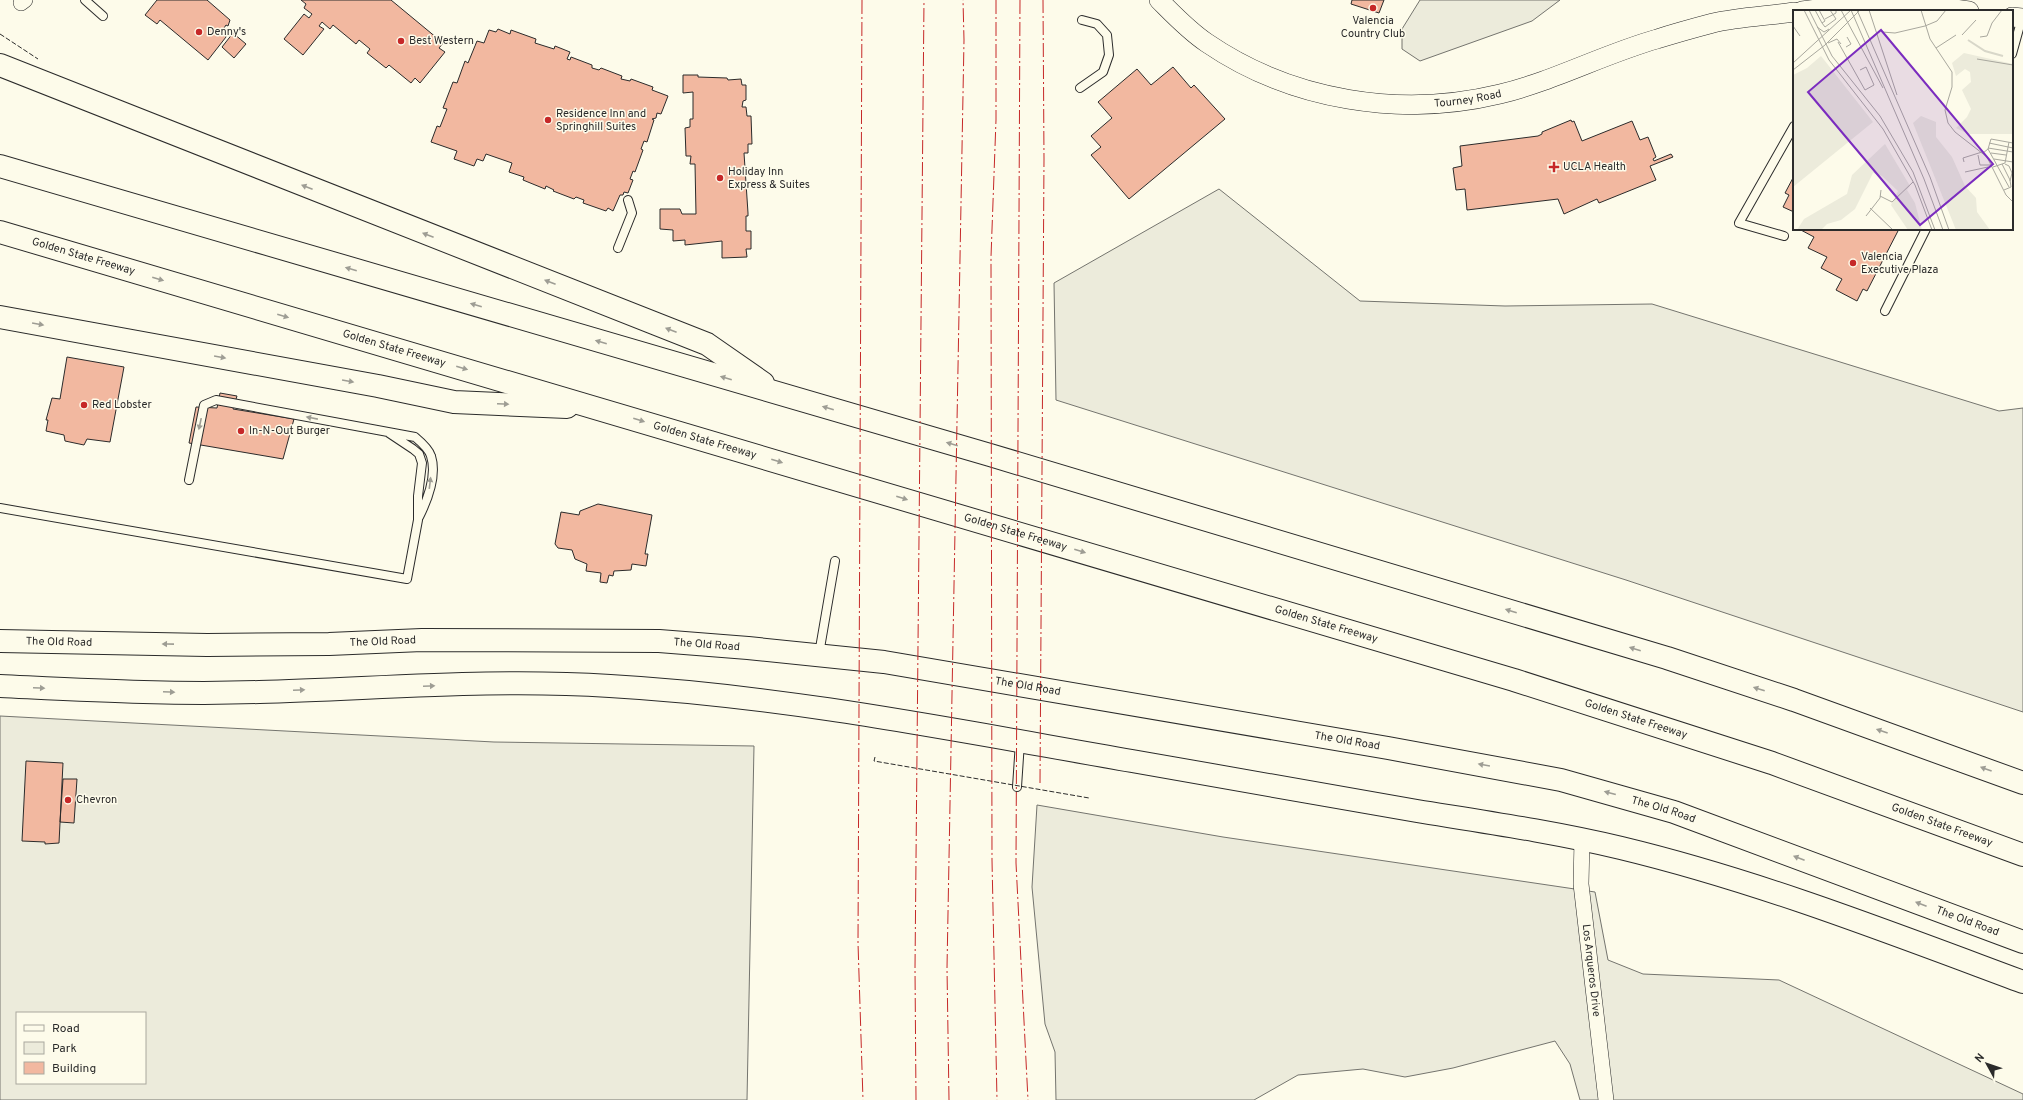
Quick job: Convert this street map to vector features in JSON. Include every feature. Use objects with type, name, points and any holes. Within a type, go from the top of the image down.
[{"type":"main road","points":[[0,65],[707,344],[777,393]]},
{"type":"main road","points":[[0,166],[990,455],[1667,658],[1801,703],[2023,783]]},
{"type":"main road","name":"Golden State Freeway","points":[[0,232],[602,409],[1621,714],[1772,763],[2023,854]]},
{"type":"main road","points":[[0,317],[370,385],[454,402],[602,409]]},
{"type":"main road","name":"The Old Road","points":[[0,641],[215,645],[329,644],[422,640],[659,641],[884,662],[1163,709],[1495,767],[1561,780],[1674,812],[2023,942]]},
{"type":"main road","points":[[0,686],[181,692],[258,692],[540,683],[612,686],[800,704],[1582,840],[1697,868],[1780,894],[1842,915],[2023,982]]},
{"type":"street","name":"Tourney Road","points":[[1159,0],[1180,21],[1206,42],[1239,63],[1272,78],[1330,96],[1358,101],[1400,105],[1453,102],[1500,94],[1543,82],[1592,61],[1655,39],[1715,23],[1793,12]]},
{"type":"street","points":[[1809,10],[1837,6],[1913,3],[1962,10]]},
{"type":"street","name":"Los Arqueros Drive","points":[[1582,840],[1581,884],[1606,1100]]},
{"type":"lane","points":[[85,0],[103,16]]},
{"type":"lane","points":[[2013,49],[2019,18]]},
{"type":"lane","points":[[1080,88],[1103,72],[1109,55],[1107,35],[1097,24],[1082,20]]},
{"type":"lane","points":[[1784,236],[1739,222],[1793,128]]},
{"type":"lane","points":[[618,248],[632,213],[628,200]]},
{"type":"lane","points":[[1885,311],[1926,230]]},
{"type":"lane","points":[[0,508],[407,579],[418,520],[428,499],[433,466],[431,455],[415,437],[216,400],[204,405],[189,480]]},
{"type":"lane","points":[[819,655],[835,561]]},
{"type":"lane","points":[[1017,787],[1020,742]]},
{"type":"green space","name":"Valencia Country Club","points":[[1420,0],[1560,0],[1532,21],[1420,61],[1402,49],[1402,29]]},
{"type":"green space","points":[[1219,189],[1360,301],[1505,306],[1652,304],[1999,411],[2023,408],[2023,712],[1626,580],[1056,400],[1054,283]]},
{"type":"green space","points":[[0,716],[494,742],[754,746],[747,1100],[0,1100]]},
{"type":"green space","points":[[1037,805],[1223,837],[1595,892],[1608,960],[1643,974],[1779,980],[2023,1094],[2023,1100],[1580,1100],[1570,1064],[1555,1041],[1453,1068],[1405,1077],[1363,1069],[1298,1075],[1254,1100],[1056,1100],[1055,1052],[1045,1024],[1032,887]]},
{"type":"building","name":"Denny's","points":[[157,0],[207,0],[230,20],[228,26],[226,25],[224,28],[226,37],[208,60],[160,20],[157,24],[145,15]]},
{"type":"building","name":"Best Western","points":[[301,0],[391,0],[443,43],[439,48],[445,52],[420,83],[415,78],[411,83],[389,65],[386,68],[367,53],[370,49],[359,40],[356,44],[333,25],[330,29],[322,22],[319,26],[324,29],[303,55],[284,39],[304,14],[309,18],[312,14],[304,8],[306,4]]},
{"type":"building","name":"Valencia Country Club","points":[[1352,0],[1384,0],[1379,13],[1351,4]]},
{"type":"building","name":"Residence Inn and Springhill Suites","points":[[498,29],[510,34],[511,30],[536,39],[535,43],[554,49],[555,46],[570,52],[567,59],[570,60],[571,57],[592,65],[592,68],[599,70],[601,68],[622,76],[621,79],[630,81],[631,79],[653,87],[652,90],[668,96],[661,114],[657,113],[656,118],[652,119],[654,120],[647,142],[644,141],[641,149],[643,150],[635,172],[633,171],[630,179],[633,180],[628,193],[624,192],[623,195],[620,195],[613,211],[608,208],[606,211],[583,203],[584,200],[576,197],[574,199],[553,191],[554,190],[546,186],[545,189],[523,180],[524,177],[509,172],[512,163],[486,154],[483,161],[477,159],[474,166],[454,159],[457,151],[431,142],[437,126],[440,127],[447,109],[443,108],[453,82],[457,83],[465,61],[468,63],[477,41],[484,43],[489,30],[496,32]]},
{"type":"building","points":[[233,33],[246,44],[234,58],[222,47]]},
{"type":"building","points":[[1173,67],[1191,88],[1194,85],[1225,119],[1129,199],[1091,155],[1101,147],[1091,136],[1112,118],[1098,102],[1137,69],[1151,85]]},
{"type":"building","name":"Holiday Inn Express & Suites","points":[[683,75],[727,78],[728,80],[741,79],[742,85],[746,85],[746,100],[743,101],[742,107],[746,107],[747,116],[751,116],[752,144],[748,144],[748,153],[744,153],[748,213],[748,216],[746,216],[746,231],[751,231],[751,249],[746,249],[747,257],[722,258],[722,241],[685,245],[685,240],[673,241],[673,230],[660,229],[660,209],[680,209],[682,214],[696,214],[695,164],[690,164],[691,156],[686,156],[685,128],[690,127],[690,119],[693,119],[693,92],[683,93]]},
{"type":"building","name":"UCLA Health","points":[[1571,120],[1572,122],[1574,121],[1582,141],[1632,121],[1640,140],[1648,137],[1656,157],[1653,159],[1654,161],[1671,154],[1673,157],[1650,166],[1656,180],[1599,203],[1597,199],[1564,214],[1558,199],[1467,210],[1465,189],[1456,190],[1453,168],[1462,166],[1460,146],[1538,136],[1542,134],[1542,132]]},
{"type":"building","points":[[1793,178],[1793,212],[1783,207],[1789,195],[1785,193]]},
{"type":"building","name":"Valencia Executive Plaza","points":[[1801,230],[1898,230],[1867,291],[1863,289],[1857,301],[1836,290],[1842,279],[1821,268],[1827,257],[1808,248],[1814,237]]},
{"type":"building","name":"Red Lobster","points":[[67,357],[124,367],[110,442],[87,439],[84,445],[65,441],[64,435],[46,431],[48,420],[46,420],[52,398],[60,399]]},
{"type":"building","name":"In-N-Out Burger","points":[[220,393],[237,396],[233,409],[294,419],[283,459],[189,443],[196,407],[217,408]]},
{"type":"building","points":[[598,504],[652,515],[645,554],[648,554],[646,566],[632,564],[631,570],[614,571],[613,576],[609,575],[607,583],[600,582],[601,573],[586,571],[587,564],[575,559],[572,550],[558,548],[555,544],[561,512],[579,515],[580,511]]},
{"type":"building","points":[[26,761],[63,763],[59,843],[45,844],[45,842],[22,841]]},
{"type":"building","name":"Chevron","points":[[63,779],[77,779],[74,823],[60,822]]},
{"type":"fence","points":[[0,34],[38,59]]},
{"type":"fence","points":[[875,757],[874,761],[1089,798]]},
{"type":"power","points":[[862,0],[858,943],[863,1100]]},
{"type":"power","points":[[916,1100],[915,968],[924,0]]},
{"type":"power","points":[[949,1100],[947,968],[964,40],[963,0]]},
{"type":"power","points":[[996,0],[996,120],[991,257],[992,860],[997,1100]]},
{"type":"power","points":[[1020,0],[1016,863],[1028,1100]]},
{"type":"power","points":[[1040,783],[1044,159],[1043,0]]},
{"type":"place","name":"Valencia Country Club","points":[[1373,8]]},
{"type":"place","name":"Denny's","points":[[199,32]]},
{"type":"place","name":"Best Western","points":[[401,41]]},
{"type":"place","name":"Residence Inn and Springhill Suites","points":[[548,120]]},
{"type":"place","name":"UCLA Health","points":[[1554,167]]},
{"type":"place","name":"Holiday Inn Express & Suites","points":[[720,178]]},
{"type":"place","name":"Valencia Executive Plaza","points":[[1853,263]]},
{"type":"place","name":"Red Lobster","points":[[84,405]]},
{"type":"place","name":"In-N-Out Burger","points":[[241,431]]},
{"type":"place","name":"Chevron","points":[[68,800]]}]
